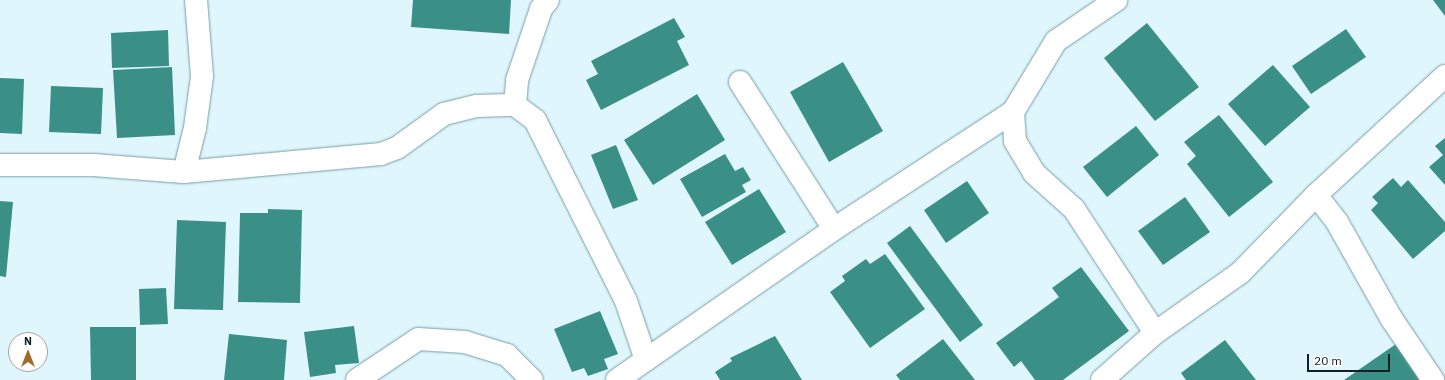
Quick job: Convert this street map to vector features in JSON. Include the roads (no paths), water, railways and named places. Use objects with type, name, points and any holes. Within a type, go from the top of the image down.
[{"type":"street","points":[[184,172],[195,128],[202,76],[196,0]]},
{"type":"street","points":[[515,105],[517,80],[541,10],[548,0]]},
{"type":"street","points":[[617,380],[834,229],[1013,112],[1056,41],[1116,0]]},
{"type":"street","points":[[1102,380],[1155,332],[1240,273],[1316,195],[1445,76]]},
{"type":"street","points":[[740,82],[834,229]]},
{"type":"street","points":[[0,165],[94,165],[184,172],[381,154],[397,148],[444,114],[477,106],[515,105],[535,120],[626,301],[646,360]]},
{"type":"street","points":[[1013,112],[1015,141],[1034,173],[1074,209],[1155,332]]},
{"type":"street","points":[[1316,195],[1337,222],[1391,318],[1433,380]]},
{"type":"street","points":[[357,380],[418,339],[465,342],[507,355],[532,380]]}]
